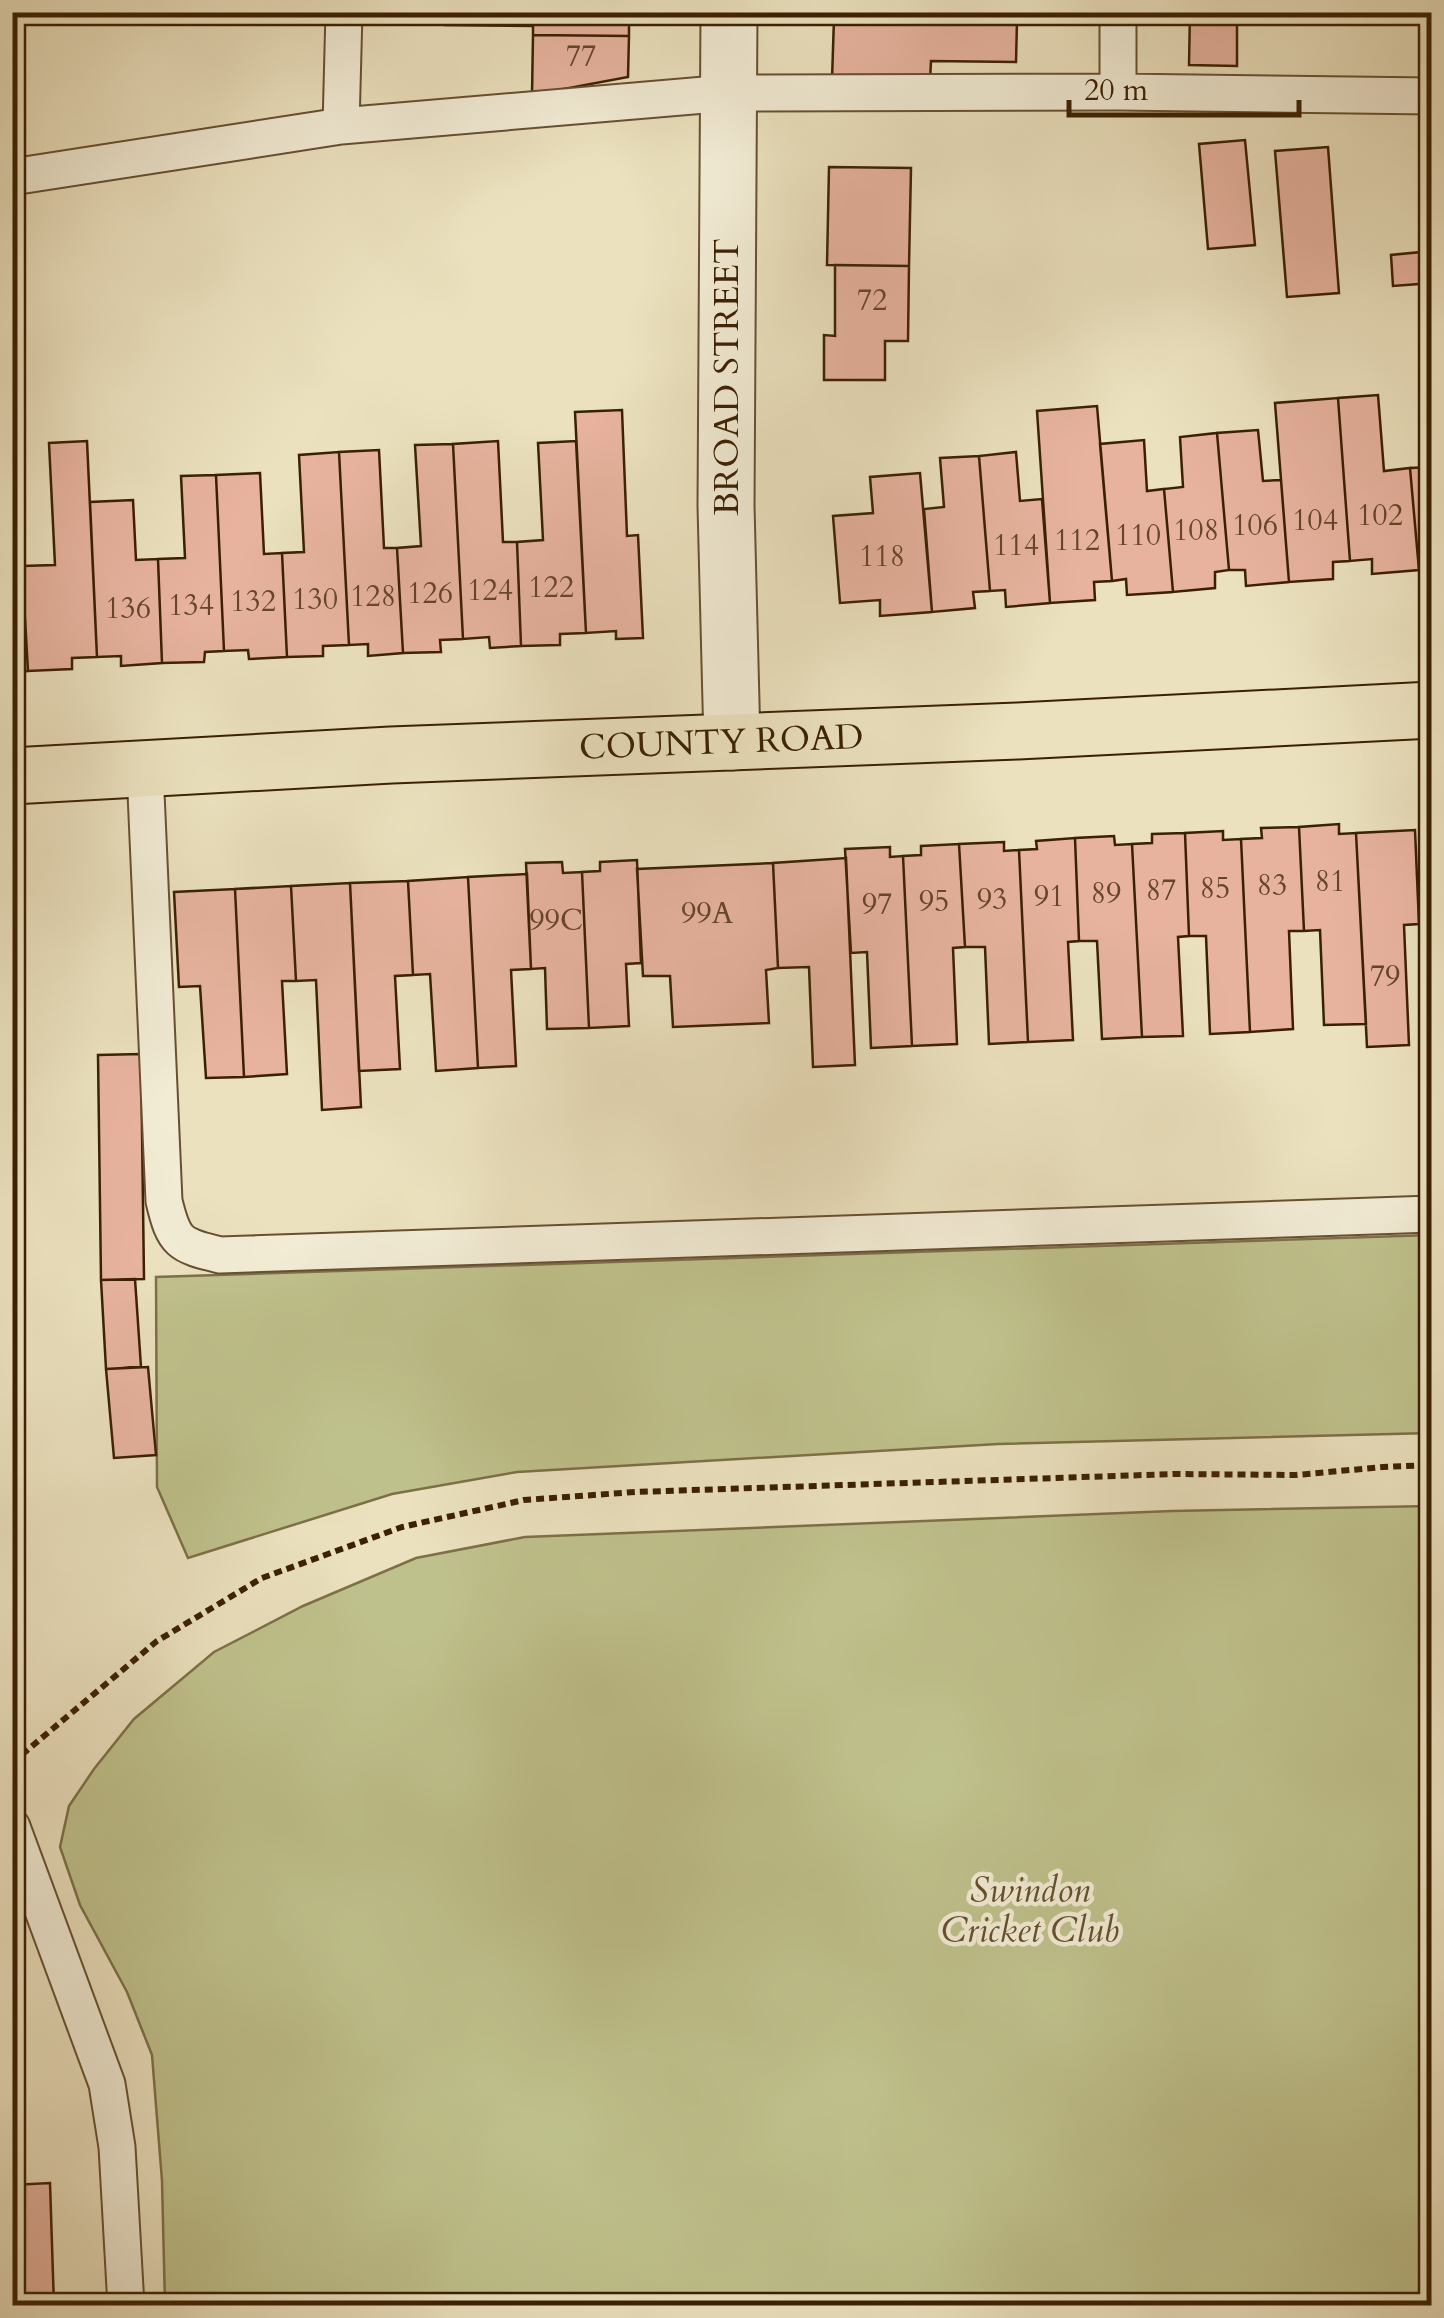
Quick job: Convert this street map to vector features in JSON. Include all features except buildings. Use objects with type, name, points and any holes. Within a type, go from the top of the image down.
[{"type":"main road","name":"COUNTY ROAD","points":[[12,776],[392,755],[1103,728],[1432,710]]},
{"type":"street","name":"BROAD STREET","points":[[729,12],[726,506],[732,742]]},
{"type":"lane","points":[[341,126],[344,12]]},
{"type":"lane","points":[[1118,12],[1118,92]]},
{"type":"lane","points":[[12,177],[341,126],[728,94],[1118,92],[1432,96]]},
{"type":"lane","points":[[144,770],[164,1201],[170,1228],[182,1243],[196,1249],[240,1254],[1432,1214]]},
{"type":"lane","points":[[14,1843],[107,2084],[117,2147],[126,2306]]},
{"type":"path","points":[[12,1764],[157,1641],[262,1578],[402,1527],[524,1500],[635,1492],[1156,1474],[1296,1475],[1432,1465]]},
{"type":"green space","points":[[1431,1235],[1431,1433],[998,1444],[517,1472],[392,1494],[188,1558],[157,1487],[156,1277]]},
{"type":"green space","name":"Swindon Cricket Club","points":[[1431,1506],[1431,2305],[165,2305],[162,2181],[152,2055],[127,1992],[80,1905],[60,1847],[69,1806],[94,1769],[134,1719],[214,1652],[303,1606],[416,1558],[525,1537],[1172,1511]]}]
